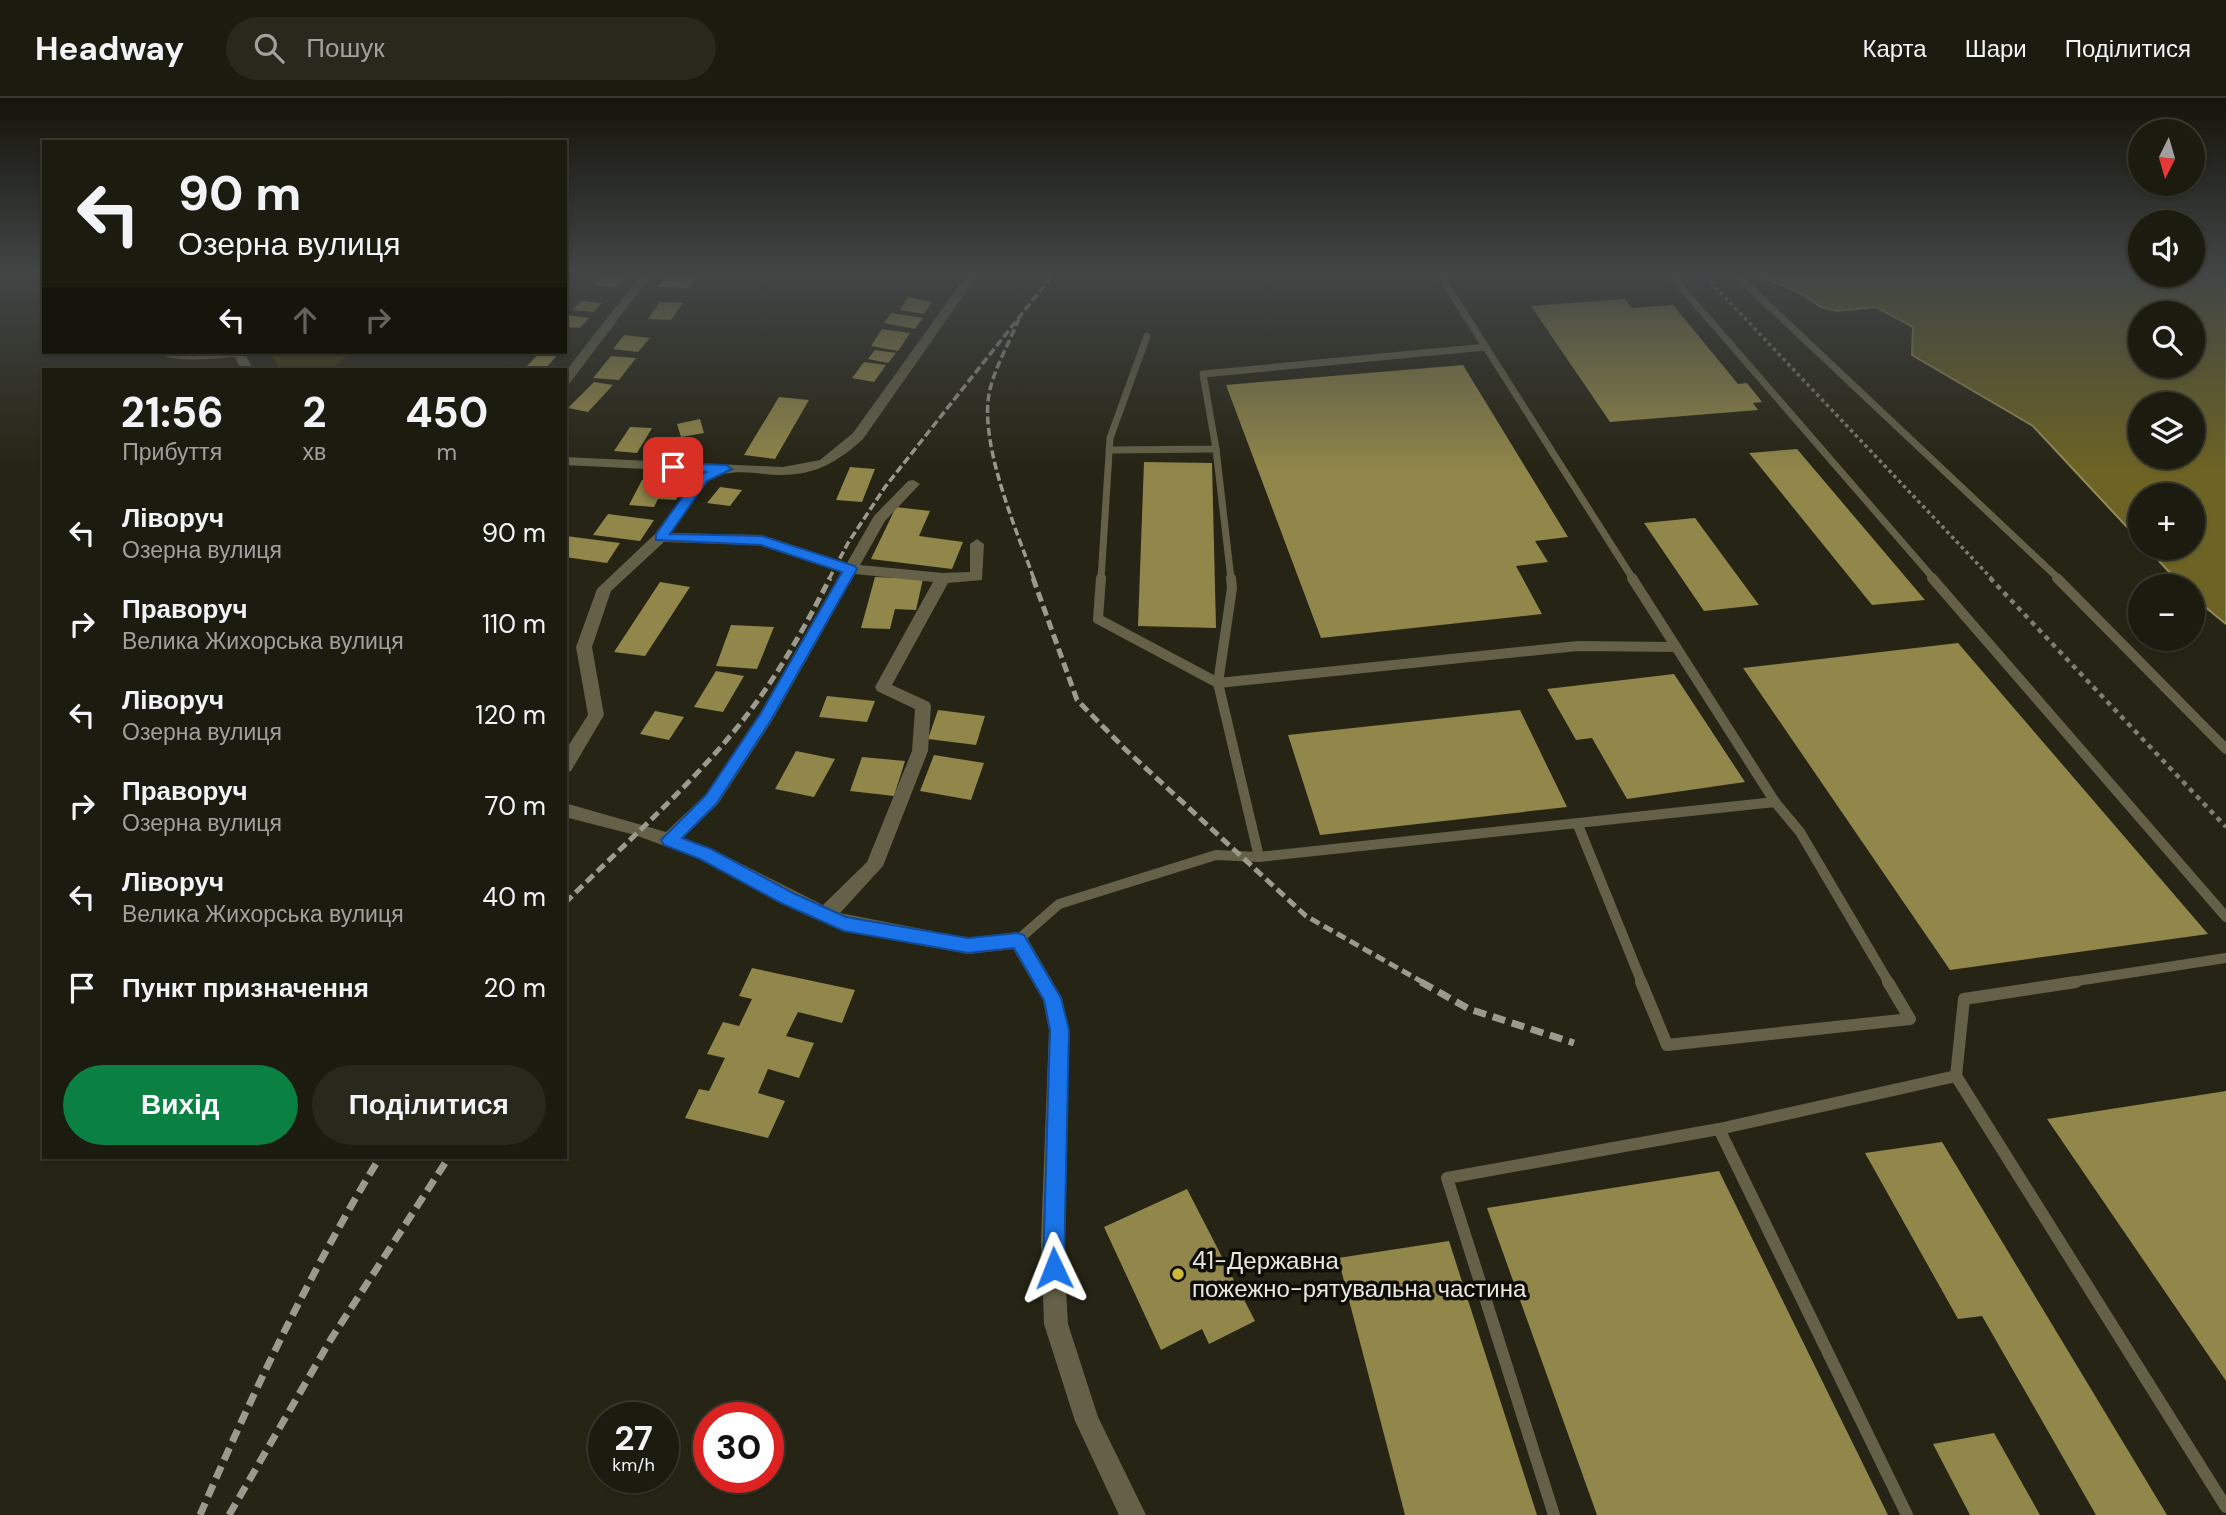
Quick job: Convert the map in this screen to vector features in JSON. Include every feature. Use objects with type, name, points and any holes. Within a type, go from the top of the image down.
[{"type":"street","points":[[567,378],[598,338]]},
{"type":"street","points":[[567,461],[726,469],[811,469],[834,460],[858,436],[928,338]]},
{"type":"street","points":[[180,354],[214,354]]},
{"type":"street","points":[[567,763],[596,715],[584,647],[604,589],[660,537],[702,478],[726,469]]},
{"type":"street","points":[[669,840],[712,799],[766,717],[879,519],[913,484]]},
{"type":"street","points":[[660,537],[762,540],[850,569],[943,578],[977,577],[977,544]]},
{"type":"street","points":[[825,915],[874,866],[920,751],[923,706],[883,687],[943,578]]},
{"type":"street","points":[[567,811],[638,829],[706,854],[787,898],[844,923],[968,946],[1018,940],[1052,998],[1059,1030],[1052,1240],[1056,1324],[1087,1421],[1133,1515]]},
{"type":"lane","points":[[1146,338],[1110,438],[1098,619],[1218,683],[1578,646],[1676,646]]},
{"type":"lane","points":[[1480,338],[1775,802],[1800,832],[1910,1019],[1667,1045],[1578,825]]},
{"type":"lane","points":[[1725,338],[2226,917]]},
{"type":"lane","points":[[1803,338],[2043,563],[2226,749]]},
{"type":"lane","points":[[1259,857],[1218,683],[1232,587],[1216,449],[1203,373],[1486,347]]},
{"type":"lane","points":[[1110,450],[1216,449]]},
{"type":"lane","points":[[1018,940],[1059,904],[1216,855],[1259,857],[1775,802]]},
{"type":"lane","points":[[2226,958],[1964,999],[1956,1076],[2226,1507]]},
{"type":"lane","points":[[1554,1515],[1447,1178],[1719,1129],[1956,1076]]},
{"type":"lane","points":[[1719,1129],[1907,1515]]},
{"type":"path","points":[[1764,338],[2226,827]]},
{"type":"shaded area","points":[[1913,338],[2128,338],[2128,378],[2205,378],[2205,338],[2226,338],[2226,624],[2205,607],[2205,574],[2171,574],[2158,560],[2205,560],[2205,483],[2128,483],[2128,528],[2033,426],[1912,355]]},
{"type":"shaded area","points":[[270,354],[349,354],[333,368],[280,368]]},
{"type":"building","points":[[622,338],[650,338],[638,352],[613,349]]},
{"type":"building","points":[[876,338],[907,338],[898,351],[871,346]]},
{"type":"building","points":[[1553,338],[1700,338],[1738,384],[1747,383],[1762,402],[1753,403],[1758,410],[1610,422]]},
{"type":"building","points":[[875,350],[896,353],[888,363],[868,359]]},
{"type":"building","points":[[538,354],[558,354],[546,368],[527,366]]},
{"type":"building","points":[[611,356],[636,358],[619,380],[593,378]]},
{"type":"building","points":[[864,362],[886,365],[874,382],[852,378]]},
{"type":"building","points":[[1463,365],[1568,537],[1535,541],[1548,562],[1516,566],[1542,614],[1321,638],[1226,385]]},
{"type":"building","points":[[594,382],[613,385],[588,412],[568,408]]},
{"type":"building","points":[[779,397],[809,400],[775,459],[744,455]]},
{"type":"building","points":[[700,419],[704,433],[681,437],[677,424]]},
{"type":"building","points":[[630,427],[652,428],[637,453],[614,451]]},
{"type":"building","points":[[1797,449],[1925,600],[1872,605],[1749,453]]},
{"type":"building","points":[[1144,462],[1212,463],[1216,628],[1138,626]]},
{"type":"building","points":[[850,467],[875,469],[862,502],[836,500]]},
{"type":"building","points":[[642,480],[685,483],[676,500],[658,499],[654,507],[629,505]]},
{"type":"building","points":[[720,487],[742,490],[730,506],[707,503]]},
{"type":"building","points":[[896,507],[930,511],[919,536],[963,542],[952,569],[871,559]]},
{"type":"building","points":[[608,514],[654,520],[640,541],[593,535]]},
{"type":"building","points":[[1695,518],[1759,605],[1704,611],[1644,523]]},
{"type":"building","points":[[567,536],[620,543],[607,563],[567,557]]},
{"type":"building","points":[[875,577],[923,579],[916,610],[895,609],[890,629],[861,628]]},
{"type":"building","points":[[660,582],[690,587],[645,656],[614,652]]},
{"type":"building","points":[[731,625],[774,627],[757,669],[716,666]]},
{"type":"building","points":[[1958,643],[2208,934],[1950,970],[1743,668]]},
{"type":"building","points":[[716,671],[744,676],[723,712],[694,707]]},
{"type":"building","points":[[1674,674],[1745,782],[1627,799],[1592,738],[1576,740],[1547,689]]},
{"type":"building","points":[[827,696],[875,701],[867,722],[819,717]]},
{"type":"building","points":[[938,710],[985,716],[976,745],[928,739]]},
{"type":"building","points":[[1520,710],[1567,807],[1320,835],[1288,735]]},
{"type":"building","points":[[655,711],[684,717],[669,740],[640,734]]},
{"type":"building","points":[[796,751],[835,759],[814,797],[775,789]]},
{"type":"building","points":[[934,755],[984,763],[971,800],[920,791]]},
{"type":"building","points":[[862,757],[905,761],[894,796],[850,791]]},
{"type":"building","points":[[752,968],[855,990],[842,1023],[798,1012],[786,1036],[814,1043],[799,1078],[768,1069],[758,1093],[785,1101],[768,1138],[685,1118],[699,1089],[709,1091],[725,1058],[707,1054],[723,1022],[739,1026],[752,999],[739,996]]},
{"type":"building","points":[[2226,1091],[2226,1381],[2047,1119]]},
{"type":"building","points":[[1942,1142],[2167,1515],[2096,1515],[1982,1316],[1958,1319],[1865,1153]]},
{"type":"building","points":[[1719,1171],[1888,1515],[1597,1515],[1487,1208]]},
{"type":"building","name":"41-Державна пожежно-рятувальна частина","points":[[1187,1189],[1255,1321],[1209,1344],[1202,1329],[1161,1350],[1104,1227]]},
{"type":"building","points":[[1449,1241],[1537,1515],[1405,1515],[1338,1258]]},
{"type":"building","points":[[1994,1433],[2040,1515],[1970,1515],[1933,1444]]},
{"type":"railway","points":[[829,579],[848,543],[885,487],[1003,338]]},
{"type":"railway","points":[[1011,338],[989,394],[990,438],[1001,487],[1034,579]]},
{"type":"railway","points":[[567,901],[685,786],[730,736],[783,663],[830,578]]},
{"type":"railway","points":[[1033,578],[1077,700],[1126,750],[1306,916],[1424,983]]},
{"type":"railway","points":[[1421,982],[1469,1009],[1574,1043]]},
{"type":"railway","points":[[200,1515],[284,1333],[330,1244],[379,1159]]},
{"type":"railway","points":[[229,1515],[331,1339],[448,1159]]},
{"type":"place","name":"41-Державна пожежно-рятувальна частина","points":[[1178,1274]]},
{"type":"route","points":[[673,467],[726,469],[712,472],[702,478],[660,537],[762,540],[850,569],[766,717],[712,799],[669,840],[706,854],[787,898],[844,923],[968,946],[1018,940],[1052,998],[1059,1030],[1052,1240],[1054,1268]]}]
